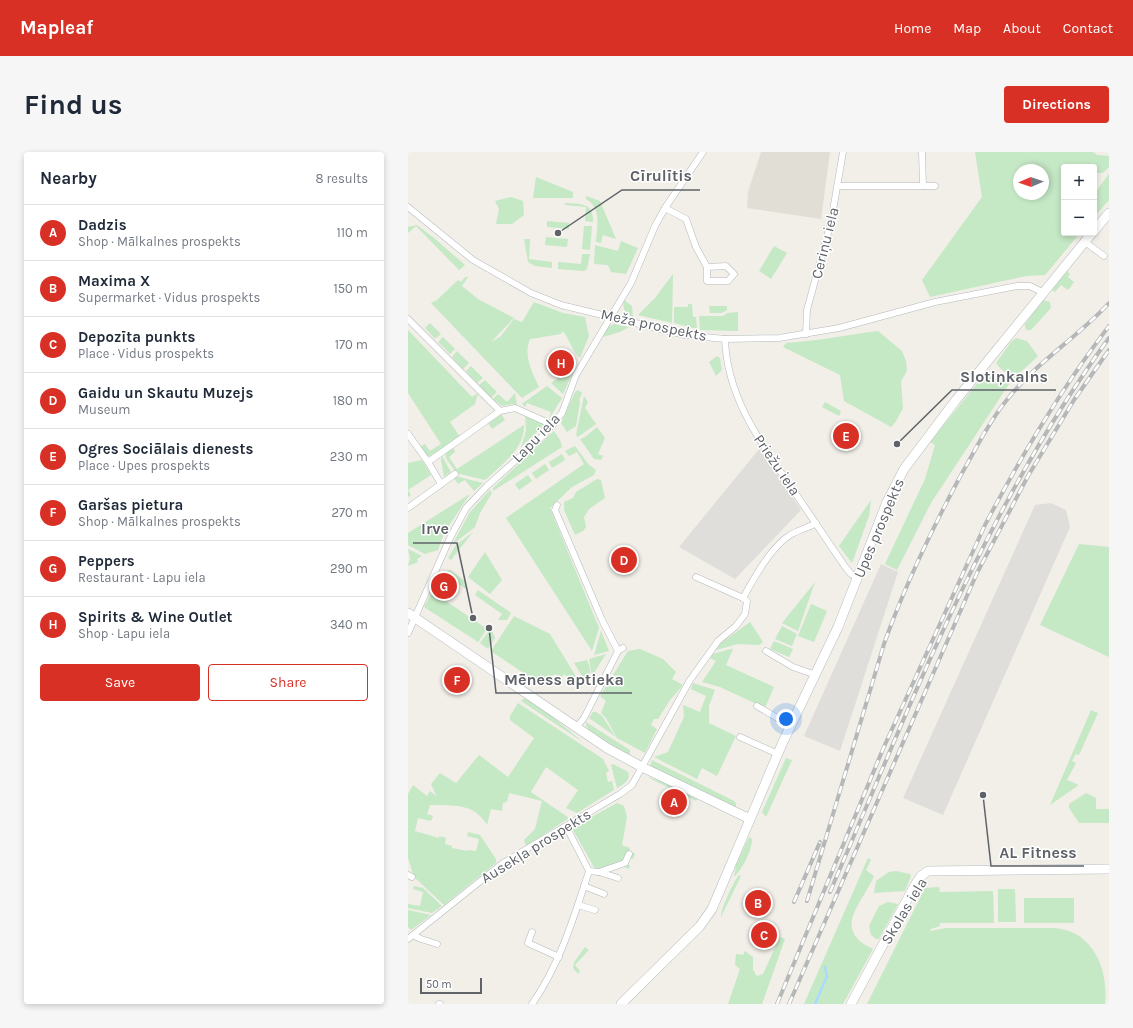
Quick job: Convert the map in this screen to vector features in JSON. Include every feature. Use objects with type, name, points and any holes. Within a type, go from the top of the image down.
[{"type":"main road","name":"Upes prospekts","points":[[1097,227],[1109,213]]},
{"type":"main road","name":"Upes prospekts","points":[[621,1004],[705,920],[723,884],[778,754],[838,626],[887,502],[904,469],[951,406],[1090,236]]},
{"type":"main road","points":[[411,616],[576,728],[619,755],[750,819]]},
{"type":"main road","name":"Skolas iela","points":[[851,1004],[915,885],[921,876],[928,871],[1109,869]]},
{"type":"street","name":"Lapu iela","points":[[408,633],[411,616],[466,508],[487,486],[553,425],[562,412],[581,365],[631,282],[655,226],[665,208],[702,152]]},
{"type":"street","name":"Ceriņu iela","points":[[806,334],[807,310],[826,244],[838,186],[843,152]]},
{"type":"street","points":[[922,152],[923,186]]},
{"type":"street","points":[[838,186],[935,186]]},
{"type":"street","name":"Meža prospekts","points":[[408,207],[466,255],[502,278],[531,293],[559,304],[685,335],[725,339],[765,339],[806,334],[867,321],[935,302],[1017,286],[1030,286],[1044,293]]},
{"type":"street","points":[[665,208],[686,220],[696,248],[707,267]]},
{"type":"street","points":[[1085,242],[1104,256]]},
{"type":"street","points":[[408,319],[500,411]]},
{"type":"street","name":"Priežu iela","points":[[725,339],[727,362],[738,402],[760,443],[846,568],[851,574],[857,577]]},
{"type":"street","points":[[428,462],[500,411],[515,408],[553,425]]},
{"type":"street","points":[[408,434],[428,462],[441,484]]},
{"type":"street","points":[[408,508],[455,474]]},
{"type":"street","points":[[557,505],[556,510],[569,543],[620,650],[584,718],[576,728]]},
{"type":"street","points":[[696,577],[743,598],[758,569],[781,543],[790,535],[816,523]]},
{"type":"street","name":"Ausekļa prospekts","points":[[408,939],[503,863],[632,785],[672,710],[702,661],[718,641],[736,626],[745,614],[747,602],[743,598]]},
{"type":"street","points":[[766,651],[793,667],[816,675]]},
{"type":"street","points":[[757,706],[791,726]]},
{"type":"street","points":[[740,737],[778,754]]},
{"type":"street","points":[[532,1004],[559,957],[589,871],[566,826]]},
{"type":"street","points":[[599,872],[625,863],[629,854]]},
{"type":"street","points":[[589,871],[599,872],[618,878]]},
{"type":"street","points":[[584,886],[604,894]]},
{"type":"street","points":[[578,905],[595,910]]},
{"type":"street","points":[[532,932],[528,943],[559,957]]},
{"type":"street","points":[[413,935],[437,944]]},
{"type":"shaded area","points":[[761,152],[830,152],[821,219],[747,208],[748,192]]},
{"type":"shaded area","points":[[760,448],[801,510],[735,579],[679,547]]},
{"type":"shaded area","points":[[1051,503],[1066,510],[1070,527],[943,815],[903,798],[1035,505]]},
{"type":"shaded area","points":[[881,564],[898,572],[840,751],[804,736]]},
{"type":"green space","points":[[975,152],[1093,152],[1097,155],[1109,156],[1109,167],[1103,173],[1097,172],[1097,164],[1061,164],[1061,236],[1078,236],[1045,275],[1026,276],[930,297],[922,280],[982,197]]},
{"type":"green space","points":[[1109,174],[1109,200],[1097,214],[1097,200],[1097,190]]},
{"type":"green space","points":[[536,177],[573,192],[573,198],[533,198]]},
{"type":"green space","points":[[586,196],[600,201],[616,239],[603,235],[601,243],[596,242],[596,213],[594,207],[586,199]]},
{"type":"green space","points":[[511,197],[523,201],[524,215],[512,224],[496,224],[499,209],[495,201]]},
{"type":"green space","points":[[565,203],[581,204],[589,207],[593,215],[593,222],[585,221],[586,207],[565,205]]},
{"type":"green space","points":[[547,221],[569,223],[569,229],[547,227]]},
{"type":"green space","points":[[417,225],[465,265],[459,270],[416,226],[408,233],[408,227]]},
{"type":"green space","points":[[584,226],[592,226],[590,250],[582,249]]},
{"type":"green space","points":[[546,237],[568,239],[567,247],[545,245]]},
{"type":"green space","points":[[524,239],[530,239],[529,259],[552,262],[552,268],[535,266],[528,262]]},
{"type":"green space","points":[[621,241],[638,248],[626,274],[611,272],[608,265],[594,264],[595,245],[618,251]]},
{"type":"green space","points":[[774,246],[787,253],[771,279],[759,271]]},
{"type":"green space","points":[[582,254],[590,254],[587,269],[584,271],[558,269],[558,262],[581,264]]},
{"type":"green space","points":[[1067,271],[1070,274],[1068,277],[1074,282],[1068,290],[1061,285],[1055,292],[1052,290]]},
{"type":"green space","points":[[673,274],[672,323],[638,315],[655,298]]},
{"type":"green space","points":[[465,277],[468,277],[462,286],[478,299],[514,318],[491,342],[500,337],[514,319],[522,322],[534,302],[563,313],[585,317],[589,336],[580,358],[563,331],[561,334],[530,339],[527,351],[529,363],[539,387],[522,398],[431,303],[437,300],[458,280],[461,282]]},
{"type":"green space","points":[[624,300],[632,306],[633,317],[625,310],[623,306]]},
{"type":"green space","points":[[1043,300],[1050,302],[1051,308],[1031,330],[1027,330],[1025,328],[1025,324]]},
{"type":"green space","points":[[688,304],[692,304],[693,317],[696,317],[697,329],[674,323],[674,307],[688,307]]},
{"type":"green space","points":[[709,306],[727,306],[727,310],[721,313],[710,313]]},
{"type":"green space","points":[[738,312],[738,331],[700,330],[699,316],[723,316],[727,313]]},
{"type":"green space","points":[[430,323],[441,334],[435,339],[425,328]]},
{"type":"green space","points":[[614,324],[629,327],[620,332],[603,337],[608,327]]},
{"type":"green space","points":[[408,330],[472,397],[478,393],[475,404],[450,422],[460,437],[430,456],[427,456],[420,447],[425,444],[430,451],[441,444],[408,393]]},
{"type":"green space","points":[[878,331],[902,351],[906,361],[907,371],[901,381],[903,409],[891,427],[844,401],[840,375],[783,347],[786,343]]},
{"type":"green space","points":[[443,337],[455,349],[450,354],[438,342]]},
{"type":"green space","points":[[1016,338],[1027,341],[1038,356],[1014,378],[1001,369],[996,363],[1011,342]]},
{"type":"green space","points":[[457,351],[469,363],[463,369],[452,357]]},
{"type":"green space","points":[[717,356],[720,358],[722,370],[716,376],[709,362]]},
{"type":"green space","points":[[471,366],[483,378],[477,383],[466,371]]},
{"type":"green space","points":[[571,369],[574,370],[563,394],[551,383]]},
{"type":"green space","points":[[992,373],[1011,381],[931,503],[897,570],[885,564],[925,479],[935,445],[930,442],[981,379]]},
{"type":"green space","points":[[485,380],[497,392],[491,398],[479,385]]},
{"type":"green space","points":[[547,386],[562,398],[549,419],[551,412],[527,403],[525,407],[522,404]]},
{"type":"green space","points":[[578,390],[582,393],[579,400],[580,402],[576,426],[567,432],[561,423],[575,392]]},
{"type":"green space","points":[[515,393],[517,405],[512,404],[502,406],[493,399],[498,394],[507,402]]},
{"type":"green space","points":[[584,396],[588,402],[585,408],[596,424],[578,437],[576,435]]},
{"type":"green space","points":[[825,402],[841,411],[839,416],[822,407]]},
{"type":"green space","points":[[501,414],[505,420],[492,429],[488,423]]},
{"type":"green space","points":[[525,414],[545,424],[521,447],[526,431]]},
{"type":"green space","points":[[524,425],[523,434],[516,449],[504,463],[485,480],[456,473],[446,458],[445,452],[453,447],[455,452],[449,457],[457,469]]},
{"type":"green space","points":[[597,427],[605,438],[598,454],[603,456],[601,460],[594,459],[580,439],[585,437]]},
{"type":"green space","points":[[554,431],[560,440],[562,447],[493,491],[493,488]]},
{"type":"green space","points":[[575,446],[588,464],[596,470],[594,475],[572,487],[550,508],[599,628],[592,651],[506,518],[584,464],[577,452],[569,456],[565,451]]},
{"type":"green space","points":[[562,454],[565,460],[552,468],[549,462]]},
{"type":"green space","points":[[442,456],[451,472],[444,477],[441,460]]},
{"type":"green space","points":[[422,460],[431,475],[408,490],[408,463]]},
{"type":"green space","points":[[545,464],[549,470],[536,479],[532,473]]},
{"type":"green space","points":[[528,475],[532,481],[519,490],[515,484]]},
{"type":"green space","points":[[455,476],[483,483],[474,491],[465,480],[458,484],[453,477]]},
{"type":"green space","points":[[597,479],[601,480],[605,498],[589,509],[584,517],[586,527],[583,531],[575,535],[564,510],[564,502],[573,498],[576,492]]},
{"type":"green space","points":[[408,490],[411,495],[408,497]]},
{"type":"green space","points":[[490,490],[492,493],[480,513],[475,527],[452,545],[470,512]]},
{"type":"green space","points":[[470,494],[444,533],[438,550],[425,554],[408,545],[408,533]]},
{"type":"green space","points":[[871,500],[869,516],[852,563],[839,546]]},
{"type":"green space","points":[[473,532],[451,560],[448,558],[456,545]]},
{"type":"green space","points":[[1079,544],[1109,547],[1109,657],[1040,625]]},
{"type":"green space","points":[[408,549],[422,556],[417,559],[418,562],[408,566],[410,559]]},
{"type":"green space","points":[[485,552],[502,580],[490,594],[468,577]]},
{"type":"green space","points":[[450,570],[464,580],[468,590],[440,573]]},
{"type":"green space","points":[[815,582],[798,631],[782,623]]},
{"type":"green space","points":[[433,590],[435,590],[434,593],[487,629],[478,642],[424,607]]},
{"type":"green space","points":[[478,590],[511,613],[507,620],[498,620],[502,614],[475,595]]},
{"type":"green space","points":[[811,604],[827,611],[814,642],[798,636]]},
{"type":"green space","points":[[514,616],[550,634],[583,688],[564,674],[561,678],[555,674],[541,685],[491,651]]},
{"type":"green space","points":[[750,622],[763,642],[759,645],[738,644],[716,650],[721,643]]},
{"type":"green space","points":[[782,626],[797,634],[792,646],[775,639]]},
{"type":"green space","points":[[491,628],[495,638],[488,649],[480,643]]},
{"type":"green space","points":[[601,631],[609,651],[594,655]]},
{"type":"green space","points":[[774,641],[793,649],[789,657],[770,649]]},
{"type":"green space","points":[[640,649],[663,659],[676,672],[672,679],[683,685],[670,700],[658,719],[654,719],[651,725],[657,729],[645,753],[617,738],[606,718],[601,713],[606,701],[600,696],[628,651]]},
{"type":"green space","points":[[733,649],[726,665],[774,687],[765,708],[720,687],[702,682],[716,661],[710,658],[713,654]]},
{"type":"green space","points":[[606,654],[592,676],[589,659]]},
{"type":"green space","points":[[587,660],[590,672],[586,683],[574,663]]},
{"type":"green space","points":[[693,683],[715,690],[709,706],[709,723],[736,736],[717,776],[702,768],[697,779],[654,757],[668,752],[684,717],[683,705],[700,712],[706,696],[691,689]]},
{"type":"green space","points":[[526,699],[550,715],[583,742],[521,701]]},
{"type":"green space","points":[[518,703],[603,759],[609,771],[606,773],[608,782],[612,781],[614,790],[577,813],[566,808],[578,790],[546,767],[531,792],[569,818],[526,846],[524,840],[535,829],[542,801],[509,793],[507,802],[503,803],[502,811],[491,809],[487,825],[476,812],[469,809],[455,806],[430,805],[427,814],[433,816],[431,821],[418,818],[415,831],[439,838],[439,836],[446,838],[445,844],[452,846],[452,848],[467,851],[476,851],[479,839],[467,836],[468,832],[480,835],[496,859],[496,863],[444,905],[414,877],[408,858],[408,794],[413,785],[427,796],[430,791],[435,795],[434,797],[436,795],[431,784],[440,773],[456,783],[479,755],[508,777],[534,738],[510,720],[510,716]]},
{"type":"green space","points":[[1091,710],[1098,713],[1079,755],[1076,754],[1072,761],[1076,763],[1067,780],[1079,785],[1050,805]]},
{"type":"green space","points":[[593,712],[596,712],[602,716],[616,737],[589,718]]},
{"type":"green space","points":[[586,722],[630,750],[630,755],[619,750],[589,730],[586,726]]},
{"type":"green space","points":[[786,758],[792,760],[766,817],[762,812]]},
{"type":"green space","points":[[652,760],[734,801],[736,803],[736,807],[650,766]]},
{"type":"green space","points":[[613,764],[628,772],[629,775],[628,780],[617,788],[611,765]]},
{"type":"green space","points":[[647,777],[661,781],[697,799],[696,801]]},
{"type":"green space","points":[[1086,793],[1096,798],[1096,809],[1109,809],[1109,823],[1079,823],[1069,808],[1069,804]]},
{"type":"green space","points":[[617,803],[624,806],[627,817],[622,845],[630,848],[629,851],[635,854],[633,859],[630,858],[628,864],[630,866],[629,869],[624,867],[595,869],[572,828]]},
{"type":"green space","points":[[749,837],[752,839],[752,844],[743,865],[734,877],[736,865]]},
{"type":"green space","points":[[868,858],[871,860],[866,870],[874,876],[857,906],[852,924],[854,933],[860,941],[873,949],[843,1004],[804,1004]]},
{"type":"green space","points":[[896,871],[910,874],[911,876],[905,891],[874,893],[876,881],[889,872]]},
{"type":"green space","points":[[739,875],[741,876],[721,917],[721,913],[728,896]]},
{"type":"green space","points":[[414,886],[423,888],[442,906],[432,913],[408,908],[408,904],[420,906],[423,892],[413,889]]},
{"type":"green space","points":[[939,887],[940,892],[993,891],[994,923],[940,923],[940,926],[931,929],[930,931],[946,928],[1054,928],[1067,930],[1087,943],[1095,953],[1104,977],[1105,1004],[867,1004],[925,888]]},
{"type":"green space","points":[[998,889],[1015,889],[1016,922],[998,922]]},
{"type":"green space","points":[[1024,898],[1074,898],[1074,923],[1024,923]]},
{"type":"green space","points":[[888,902],[898,904],[879,939],[876,939],[871,935],[869,926],[879,906]]},
{"type":"green space","points":[[408,910],[431,915],[411,930],[408,927]]},
{"type":"green space","points":[[780,937],[785,939],[762,1004],[728,1004],[740,969],[735,965],[736,954],[743,955],[745,951],[753,957],[753,970],[757,976],[763,974]]},
{"type":"green space","points":[[585,947],[589,950],[575,965],[580,971],[578,974],[573,968],[574,962]]},
{"type":"waterway","points":[[815,1004],[827,976],[825,967]]},
{"type":"railway","points":[[807,901],[884,644],[910,579],[940,515],[982,436],[1017,387],[1097,316],[1109,303]]},
{"type":"railway","points":[[777,1004],[883,749],[985,525],[1043,423],[1109,326]]},
{"type":"railway","points":[[830,892],[922,678],[988,537],[1025,469],[1065,402],[1109,338]]},
{"type":"railway","points":[[789,1004],[977,573],[1028,476],[1074,400],[1109,350]]},
{"type":"railway","points":[[794,902],[820,842]]},
{"type":"place","name":"Cīrulītis","points":[[558,233]]},
{"type":"place","name":"Spirits & Wine Outlet","points":[[561,363]]},
{"type":"place","name":"Ogres Sociālais dienests","points":[[846,436]]},
{"type":"place","name":"Slotiņkalns","points":[[897,444]]},
{"type":"place","name":"Gaidu un Skautu Muzejs","points":[[624,560]]},
{"type":"place","name":"Peppers","points":[[444,586]]},
{"type":"place","name":"Irve","points":[[473,618]]},
{"type":"place","name":"Mēness aptieka","points":[[489,628]]},
{"type":"place","name":"Garšas pietura","points":[[457,680]]},
{"type":"place","name":"AL Fitness","points":[[983,795]]},
{"type":"place","name":"Dadzis","points":[[674,802]]},
{"type":"place","name":"Maxima X","points":[[758,903]]},
{"type":"place","name":"Depozīta punkts","points":[[764,935]]}]
